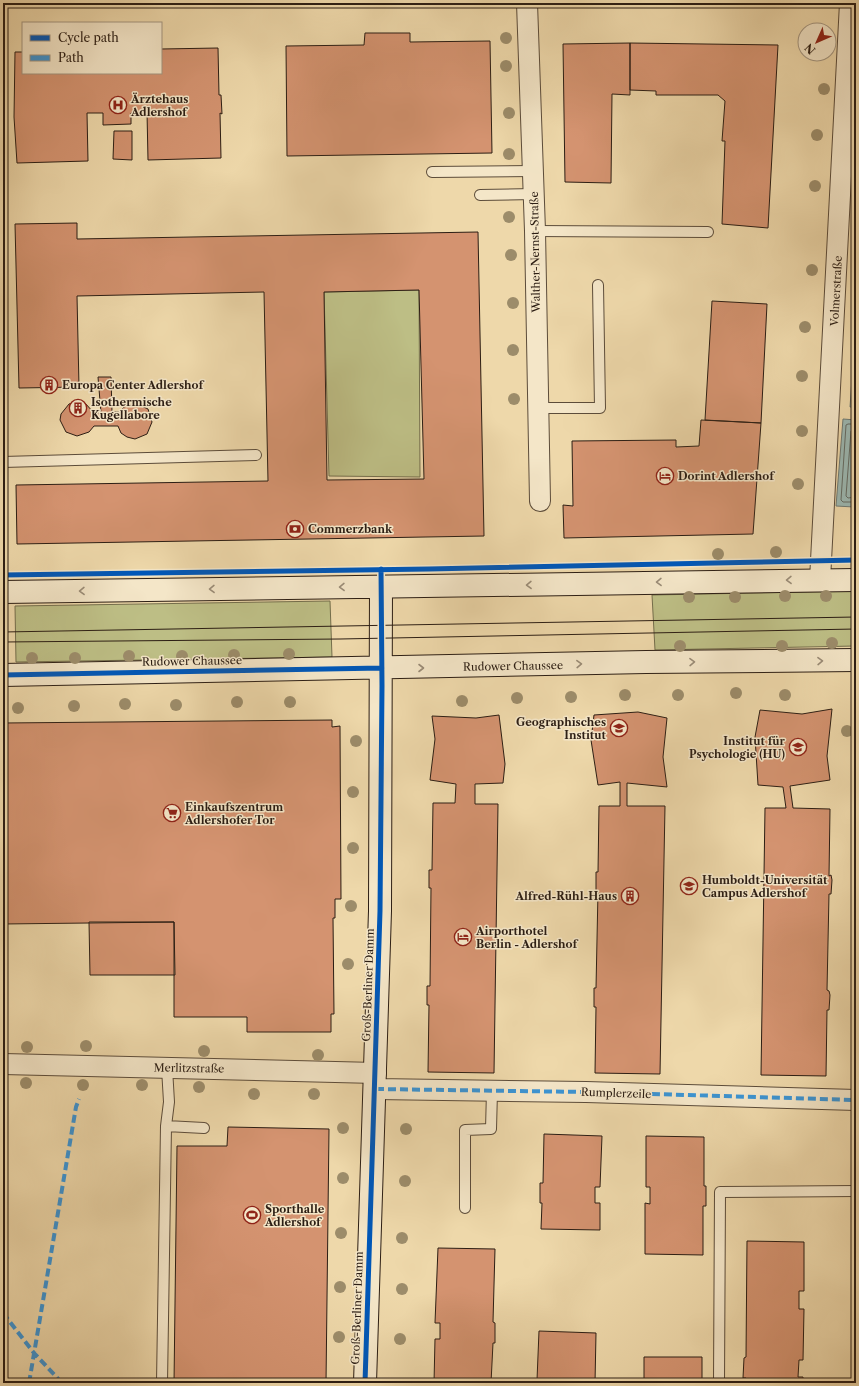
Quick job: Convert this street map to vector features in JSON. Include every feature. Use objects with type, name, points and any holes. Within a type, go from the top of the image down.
[{"type":"main road","points":[[3,592],[856,580]]},
{"type":"main road","name":"Groß-Berliner Damm","points":[[365,1383],[373,1115],[376,1081],[380,912],[382,668],[381,587]]},
{"type":"main road","name":"Rudower Chaussee","points":[[3,675],[856,660]]},
{"type":"street","name":"Walther-Nernst-Straße","points":[[527,3],[535,231],[537,408],[540,501]]},
{"type":"street","name":"Volmerstraße","points":[[820,580],[850,3]]},
{"type":"street","name":"Merlitzstraße","points":[[3,1064],[167,1068],[376,1081]]},
{"type":"street","name":"Rumplerzeile","points":[[376,1081],[492,1090],[856,1100]]},
{"type":"lane","points":[[432,172],[533,171]]},
{"type":"lane","points":[[480,195],[534,194]]},
{"type":"lane","points":[[535,231],[708,232]]},
{"type":"lane","points":[[537,408],[600,408],[598,284]]},
{"type":"lane","points":[[3,462],[256,455]]},
{"type":"lane","points":[[162,1383],[166,1126],[169,1102],[167,1068]]},
{"type":"lane","points":[[465,1208],[465,1130],[491,1129],[492,1090]]},
{"type":"lane","points":[[166,1126],[204,1128]]},
{"type":"lane","points":[[719,1383],[720,1192],[856,1191]]},
{"type":"green space","points":[[419,290],[420,477],[329,476],[324,292]]},
{"type":"green space","points":[[856,591],[856,646],[655,650],[652,595]]},
{"type":"green space","points":[[330,601],[332,657],[16,662],[15,606]]},
{"type":"water","points":[[856,321],[856,407],[850,407]]},
{"type":"water","points":[[843,419],[856,420],[854,507],[836,506]]},
{"type":"building","points":[[365,33],[410,33],[410,42],[490,41],[492,153],[287,156],[286,46],[364,45]]},
{"type":"building","points":[[630,43],[778,45],[768,228],[722,224],[725,141],[722,141],[725,101],[718,95],[656,95],[656,91],[630,90]]},
{"type":"building","points":[[630,43],[630,95],[612,94],[611,183],[565,182],[563,44]]},
{"type":"building","name":"Ärztehaus Adlershof","points":[[218,48],[219,95],[221,95],[222,114],[220,113],[221,158],[148,160],[147,112],[131,113],[131,124],[103,125],[103,113],[87,113],[88,161],[17,163],[14,117],[15,52],[22,52],[22,74],[162,74],[162,49]]},
{"type":"building","points":[[114,131],[132,131],[132,160],[113,159]]},
{"type":"building","name":"Europa Center Adlershof","points":[[77,223],[77,239],[478,232],[484,536],[17,544],[16,485],[268,481],[264,292],[77,296],[79,387],[19,388],[15,224]],"holes":[[[419,290],[424,479],[327,480],[324,292]]]},
{"type":"building","points":[[712,301],[767,304],[761,423],[705,420]]},
{"type":"building","name":"Isothermische Kugellabore","points":[[98,377],[111,377],[112,412],[119,412],[124,407],[135,403],[148,409],[152,422],[147,434],[135,439],[127,437],[121,433],[118,426],[94,426],[89,432],[77,436],[66,432],[60,420],[61,414],[69,404],[75,402],[85,403],[94,413],[101,413]]},
{"type":"building","name":"Dorint Adlershof","points":[[701,420],[761,423],[753,534],[564,538],[563,505],[573,506],[572,441],[676,440],[676,447],[699,446]]},
{"type":"building","points":[[832,709],[827,756],[830,780],[790,786],[793,808],[830,809],[829,876],[831,875],[832,880],[831,894],[829,894],[827,990],[829,991],[830,995],[829,1010],[827,1010],[826,1076],[761,1075],[765,808],[786,808],[783,787],[758,785],[755,737],[760,710],[802,714]]},
{"type":"building","name":"Alfred-Rühl-Haus","points":[[638,712],[667,718],[663,757],[667,787],[627,783],[627,806],[665,806],[660,1074],[595,1073],[596,1007],[594,1007],[594,988],[596,988],[598,891],[596,891],[596,872],[598,872],[599,806],[620,806],[620,782],[598,785],[591,740],[594,715]]},
{"type":"building","name":"Airporthotel Berlin - Adlershof","points":[[499,715],[505,764],[503,783],[475,784],[475,804],[498,804],[494,1073],[428,1072],[429,1005],[427,1005],[427,986],[430,986],[431,888],[429,888],[429,870],[432,870],[433,803],[455,803],[456,784],[430,780],[435,739],[432,716],[476,718]]},
{"type":"building","name":"Einkaufszentrum Adlershofer Tor","points":[[332,720],[332,727],[340,726],[341,899],[335,899],[335,918],[333,918],[334,1014],[331,1014],[331,1032],[247,1032],[247,1017],[174,1017],[174,922],[3,924],[3,723]]},
{"type":"building","points":[[89,922],[174,922],[175,975],[90,975]]},
{"type":"building","name":"Sporthalle Adlershof","points":[[228,1127],[329,1129],[326,1383],[174,1383],[177,1146],[227,1146]]},
{"type":"building","points":[[544,1134],[602,1136],[600,1187],[595,1187],[595,1203],[600,1203],[600,1230],[541,1229],[542,1203],[540,1203],[540,1183],[543,1183]]},
{"type":"building","points":[[646,1136],[704,1137],[704,1186],[706,1186],[706,1206],[703,1206],[703,1255],[645,1254],[645,1203],[650,1204],[650,1187],[646,1187]]},
{"type":"building","points":[[747,1241],[804,1242],[804,1291],[799,1291],[799,1309],[804,1309],[803,1360],[799,1360],[798,1377],[803,1377],[803,1383],[746,1383],[746,1378],[743,1378],[744,1358],[746,1357]]},
{"type":"building","points":[[438,1248],[495,1249],[493,1322],[495,1323],[495,1343],[493,1343],[491,1383],[434,1383],[435,1339],[440,1339],[440,1323],[435,1323]]},
{"type":"building","points":[[539,1331],[596,1333],[595,1383],[535,1383],[535,1380],[537,1380]]},
{"type":"building","points":[[644,1357],[702,1357],[702,1383],[644,1383]]},
{"type":"tram line","points":[[3,632],[856,617]]},
{"type":"tram line","points":[[3,642],[340,639],[856,629]]},
{"type":"marked path","points":[[376,1089],[586,1092],[856,1100]]},
{"type":"marked path","points":[[29,1383],[76,1107],[79,1099]]},
{"type":"marked path","points":[[3,1313],[34,1353],[62,1383]]},
{"type":"cycle path","points":[[3,575],[429,569],[856,560]]},
{"type":"cycle path","points":[[365,1383],[380,911],[382,686],[381,569]]},
{"type":"cycle path","points":[[3,675],[382,668]]},
{"type":"place","name":"Ärztehaus Adlershof","points":[[118,105]]},
{"type":"place","name":"Europa Center Adlershof","points":[[49,385]]},
{"type":"place","name":"Isothermische Kugellabore","points":[[78,408]]},
{"type":"place","name":"Dorint Adlershof","points":[[665,476]]},
{"type":"place","name":"Commerzbank","points":[[295,529]]},
{"type":"place","name":"Geographisches Institut","points":[[619,728]]},
{"type":"place","name":"Institut für Psychologie (HU)","points":[[798,747]]},
{"type":"place","name":"Einkaufszentrum Adlershofer Tor","points":[[172,813]]},
{"type":"place","name":"Humboldt-Universität Campus Adlershof","points":[[689,886]]},
{"type":"place","name":"Alfred-Rühl-Haus","points":[[630,896]]},
{"type":"place","name":"Airporthotel Berlin - Adlershof","points":[[463,937]]},
{"type":"place","name":"Sporthalle Adlershof","points":[[252,1215]]}]
